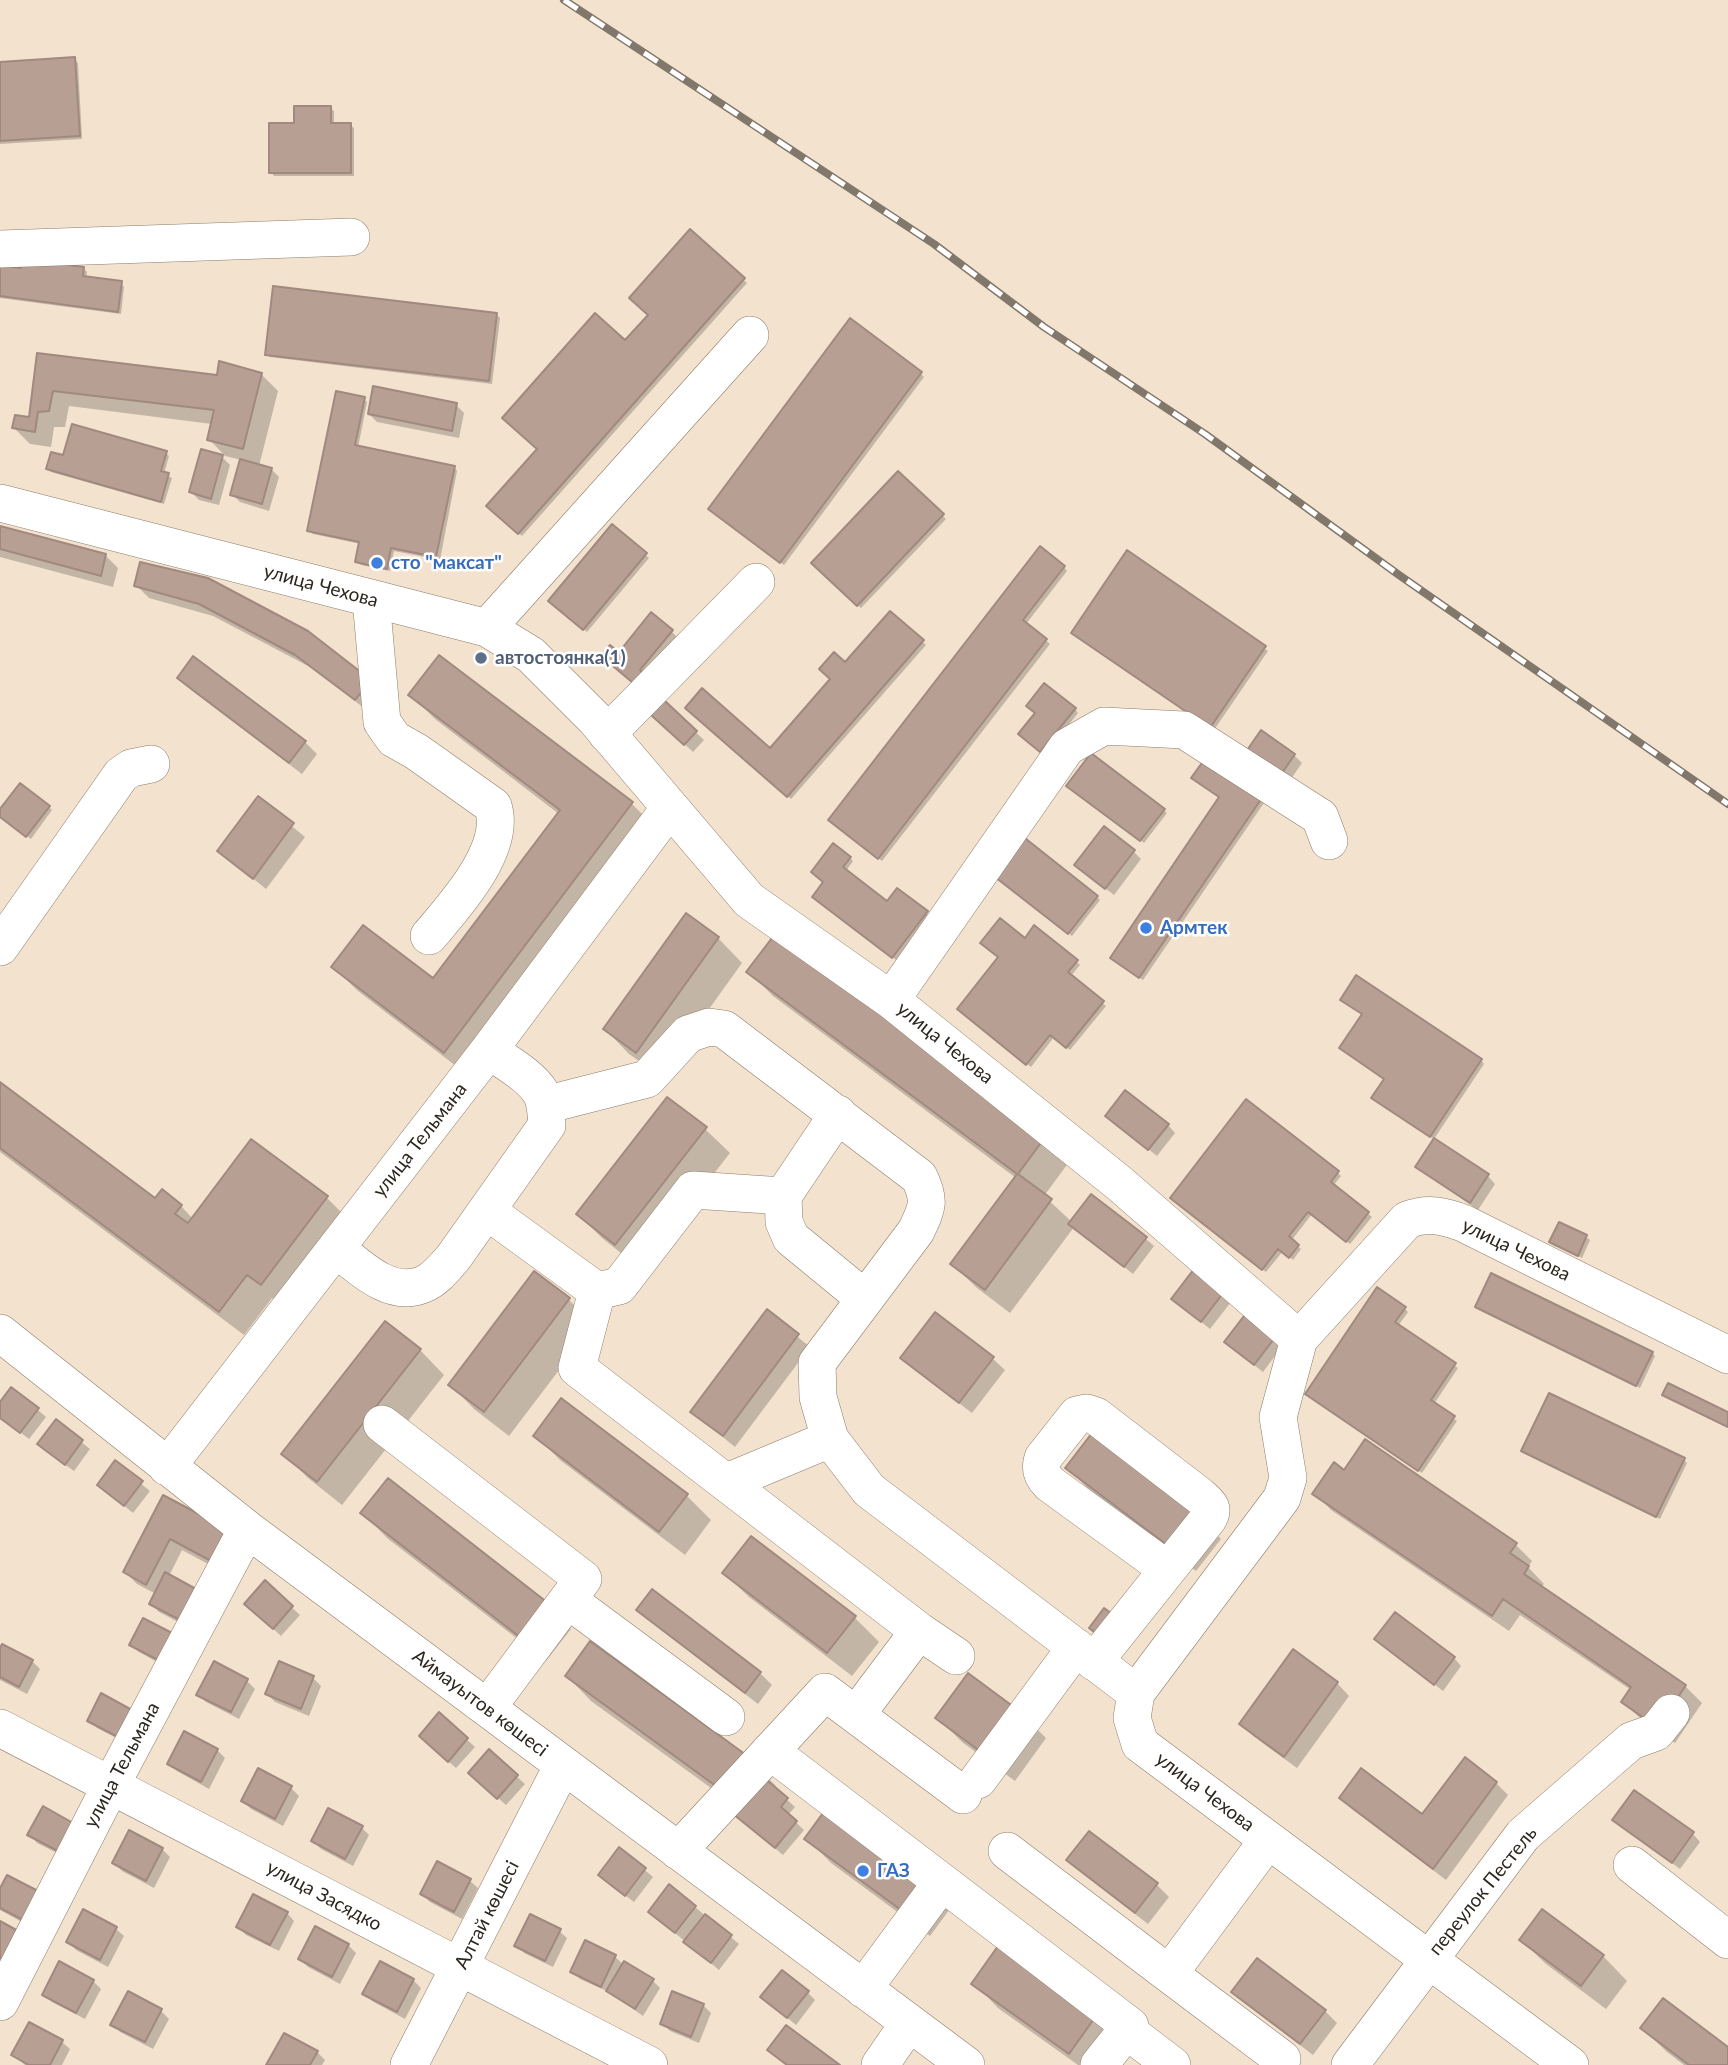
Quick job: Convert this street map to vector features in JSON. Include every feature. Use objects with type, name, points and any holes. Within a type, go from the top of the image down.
[{"type":"street","points":[[0,249],[351,237]]},
{"type":"street","points":[[487,628],[750,335]]},
{"type":"street","name":"улица Чехова","points":[[0,503],[487,628],[531,655],[607,734],[748,900],[891,1000],[1119,1182],[1299,1339]]},
{"type":"street","points":[[607,734],[756,582]]},
{"type":"street","points":[[371,599],[382,722],[394,739],[494,806],[498,819],[485,859],[465,893],[429,936]]},
{"type":"street","points":[[891,1000],[1067,747],[1104,726],[1184,730],[1320,817],[1329,841]]},
{"type":"street","points":[[0,947],[121,775],[131,768],[151,764]]},
{"type":"street","name":"улица Тельмана","points":[[167,1467],[489,1050],[669,809]]},
{"type":"street","points":[[545,1105],[647,1079],[688,1034],[709,1027],[724,1030],[919,1177],[926,1190],[928,1208],[916,1231],[817,1363],[818,1397],[830,1439],[869,1490],[1136,1693]]},
{"type":"street","points":[[336,1248],[372,1278],[410,1287],[424,1284],[453,1258],[547,1125],[541,1093],[533,1083],[489,1050]]},
{"type":"street","points":[[838,1114],[783,1196],[784,1222],[790,1238],[864,1298]]},
{"type":"street","points":[[487,1211],[597,1291],[619,1286],[693,1190],[783,1196]]},
{"type":"street","name":"улица Чехова","points":[[1570,2065],[1140,1744],[1132,1718],[1136,1693],[1282,1498],[1287,1478],[1278,1417],[1299,1339],[1407,1220],[1417,1216],[1440,1214],[1463,1223],[1728,1355]]},
{"type":"street","points":[[597,1291],[577,1368],[919,1631],[956,1656]]},
{"type":"street","name":"Аймауытов көшесі","points":[[0,1333],[247,1530],[966,2065]]},
{"type":"street","points":[[678,1851],[825,1692],[856,1715],[970,1787],[1085,1655],[1167,1569],[1211,1513],[1211,1506],[1096,1416],[1087,1413],[1077,1415],[1044,1458],[1042,1473],[1050,1483],[1167,1569]]},
{"type":"street","points":[[382,1424],[583,1579],[486,1708]]},
{"type":"street","points":[[727,1482],[830,1439]]},
{"type":"street","name":"улица Тельмана","points":[[0,2002],[111,1785],[247,1530]]},
{"type":"street","points":[[568,1600],[726,1717]]},
{"type":"street","points":[[856,1715],[919,1631]]},
{"type":"street","name":"переулок Пестель","points":[[1350,2065],[1523,1835],[1631,1741],[1656,1732],[1671,1713]]},
{"type":"street","name":"улица Засядко","points":[[0,1728],[649,2065]]},
{"type":"street","points":[[770,1751],[1130,2026],[1100,2065]]},
{"type":"street","name":"Алтай көшесі","points":[[409,2065],[563,1765]]},
{"type":"street","points":[[1169,1974],[1268,1840]]},
{"type":"street","points":[[1007,1851],[1282,2059]]},
{"type":"street","points":[[1632,1866],[1728,1940]]},
{"type":"street","points":[[863,1989],[942,1882]]},
{"type":"street","points":[[880,2065],[909,2023]]},
{"type":"street","points":[[1126,2031],[1172,2065]]},
{"type":"building","points":[[75,57],[80,136],[0,141],[0,62]]},
{"type":"building","points":[[294,106],[331,106],[331,123],[351,123],[351,173],[269,173],[269,123],[294,123]]},
{"type":"building","points":[[690,229],[745,278],[518,534],[486,506],[537,449],[502,418],[595,313],[625,340],[648,315],[629,298]]},
{"type":"building","points":[[22,259],[84,267],[83,276],[122,281],[118,312],[0,296],[0,265],[21,268]]},
{"type":"building","points":[[273,286],[497,313],[489,381],[265,355]]},
{"type":"building","points":[[850,318],[922,372],[780,563],[708,509]]},
{"type":"building","points":[[37,353],[217,375],[219,361],[262,373],[243,449],[207,440],[214,410],[53,391],[49,411],[38,412],[35,432],[12,428],[15,415],[29,417]]},
{"type":"building","points":[[373,386],[457,403],[452,431],[368,414]]},
{"type":"building","points":[[336,391],[365,397],[355,445],[455,466],[436,557],[391,548],[387,569],[355,562],[359,542],[307,531]]},
{"type":"building","points":[[72,424],[167,451],[161,471],[169,473],[161,502],[46,469],[51,452],[63,455]]},
{"type":"building","points":[[201,449],[223,455],[211,499],[189,492]]},
{"type":"building","points":[[240,459],[272,468],[262,504],[230,495]]},
{"type":"building","points":[[898,471],[944,514],[857,606],[811,563]]},
{"type":"building","points":[[612,524],[647,553],[583,630],[548,601]]},
{"type":"building","points":[[0,526],[106,554],[101,576],[0,549]]},
{"type":"building","points":[[1040,546],[1065,566],[1023,620],[1047,639],[878,859],[828,820]]},
{"type":"building","points":[[1127,550],[1266,646],[1210,728],[1071,633]]},
{"type":"building","points":[[140,562],[208,578],[308,631],[371,680],[355,700],[295,655],[199,604],[134,586]]},
{"type":"building","points":[[890,611],[924,640],[787,797],[685,708],[702,688],[770,748],[830,679],[819,669],[834,652],[845,662]]},
{"type":"building","points":[[651,612],[673,630],[640,670],[648,677],[639,688],[601,656],[610,645],[619,652]]},
{"type":"building","points":[[439,655],[633,802],[444,1053],[331,967],[363,925],[433,978],[560,810],[408,695]]},
{"type":"building","points":[[193,656],[306,741],[289,763],[177,678]]},
{"type":"building","points":[[1044,683],[1076,708],[1040,752],[1018,734],[1035,713],[1026,706]]},
{"type":"building","points":[[664,700],[697,731],[684,745],[651,715]]},
{"type":"building","points":[[1261,730],[1295,754],[1278,779],[1243,756]]},
{"type":"building","points":[[1091,753],[1165,809],[1140,841],[1066,786]]},
{"type":"building","points":[[1209,753],[1266,792],[1139,978],[1110,958],[1219,797],[1191,778]]},
{"type":"building","points":[[20,783],[50,806],[26,837],[0,817],[0,809]]},
{"type":"building","points":[[258,796],[294,823],[253,879],[217,851]]},
{"type":"building","points":[[1104,826],[1135,850],[1105,889],[1074,865]]},
{"type":"building","points":[[1016,831],[1098,896],[1068,934],[986,870]]},
{"type":"building","points":[[833,843],[851,857],[843,867],[887,901],[897,888],[928,911],[892,958],[812,897],[823,882],[811,872]]},
{"type":"building","points":[[686,913],[719,937],[636,1053],[603,1029]]},
{"type":"building","points":[[1000,918],[1025,938],[1034,925],[1078,960],[1068,972],[1104,1001],[1066,1048],[1050,1035],[1026,1065],[957,1009],[998,957],[980,943]]},
{"type":"building","points":[[775,934],[1046,1136],[1018,1174],[1052,1199],[985,1290],[950,1264],[1017,1174],[746,972]]},
{"type":"building","points":[[1356,975],[1482,1059],[1430,1137],[1371,1098],[1384,1079],[1339,1048],[1362,1014],[1340,1000]]},
{"type":"building","points":[[0,1082],[155,1198],[162,1189],[182,1205],[175,1214],[188,1223],[251,1139],[328,1196],[261,1285],[247,1275],[219,1312],[0,1148]]},
{"type":"building","points":[[1125,1090],[1169,1124],[1148,1150],[1105,1116]]},
{"type":"building","points":[[667,1097],[707,1127],[615,1245],[576,1214]]},
{"type":"building","points":[[1246,1099],[1339,1171],[1331,1182],[1369,1212],[1346,1242],[1308,1212],[1289,1236],[1299,1245],[1289,1258],[1278,1249],[1262,1270],[1170,1198]]},
{"type":"building","points":[[1434,1138],[1489,1174],[1470,1203],[1415,1167]]},
{"type":"building","points":[[1091,1194],[1147,1237],[1124,1267],[1068,1224]]},
{"type":"building","points":[[1559,1222],[1587,1235],[1578,1256],[1549,1242]]},
{"type":"building","points":[[1194,1269],[1224,1292],[1201,1322],[1171,1299]]},
{"type":"building","points":[[534,1271],[570,1298],[484,1412],[448,1385]]},
{"type":"building","points":[[1491,1273],[1653,1352],[1636,1386],[1475,1307]]},
{"type":"building","points":[[1377,1287],[1406,1307],[1395,1322],[1456,1363],[1431,1400],[1455,1416],[1418,1471],[1305,1394]]},
{"type":"building","points":[[767,1309],[799,1334],[723,1436],[690,1412]]},
{"type":"building","points":[[935,1312],[994,1357],[959,1403],[900,1358]]},
{"type":"building","points":[[1247,1312],[1277,1335],[1254,1365],[1224,1342]]},
{"type":"building","points":[[385,1321],[421,1349],[317,1482],[281,1454]]},
{"type":"building","points":[[1668,1383],[1728,1412],[1728,1427],[1662,1395]]},
{"type":"building","points":[[11,1387],[39,1408],[20,1433],[0,1418],[0,1402]]},
{"type":"building","points":[[1549,1393],[1685,1458],[1656,1517],[1521,1451]]},
{"type":"building","points":[[561,1398],[688,1494],[659,1532],[533,1436]]},
{"type":"building","points":[[56,1419],[83,1440],[65,1465],[37,1444]]},
{"type":"building","points":[[1092,1433],[1197,1513],[1171,1548],[1065,1468]]},
{"type":"building","points":[[1365,1439],[1517,1543],[1510,1553],[1529,1566],[1524,1574],[1686,1685],[1658,1728],[1621,1702],[1631,1687],[1503,1599],[1492,1616],[1312,1494],[1334,1462],[1344,1470]]},
{"type":"building","points":[[115,1460],[143,1481],[124,1506],[97,1485]]},
{"type":"building","points":[[388,1478],[548,1603],[521,1638],[360,1513]]},
{"type":"building","points":[[163,1495],[229,1530],[213,1562],[170,1539],[146,1585],[123,1572]]},
{"type":"building","points":[[751,1536],[856,1616],[827,1653],[722,1573]]},
{"type":"building","points":[[165,1572],[196,1589],[180,1620],[149,1604]]},
{"type":"building","points":[[265,1580],[293,1606],[273,1629],[244,1604]]},
{"type":"building","points":[[652,1589],[761,1672],[745,1693],[636,1610]]},
{"type":"building","points":[[1104,1608],[1118,1618],[1103,1639],[1089,1628]]},
{"type":"building","points":[[1395,1612],[1455,1657],[1434,1685],[1374,1639]]},
{"type":"building","points":[[143,1618],[174,1634],[160,1661],[129,1645]]},
{"type":"building","points":[[590,1641],[753,1760],[728,1795],[565,1676]]},
{"type":"building","points":[[2,1644],[33,1660],[19,1687],[0,1677]]},
{"type":"building","points":[[1293,1649],[1338,1682],[1284,1757],[1239,1724]]},
{"type":"building","points":[[214,1661],[248,1679],[231,1712],[196,1695]]},
{"type":"building","points":[[279,1661],[314,1676],[301,1709],[265,1694]]},
{"type":"building","points":[[968,1673],[1022,1713],[989,1758],[935,1718]]},
{"type":"building","points":[[101,1693],[132,1710],[118,1737],[87,1721]]},
{"type":"building","points":[[439,1712],[468,1738],[448,1762],[419,1736]]},
{"type":"building","points":[[184,1731],[218,1749],[201,1782],[167,1764]]},
{"type":"building","points":[[489,1749],[518,1775],[497,1799],[468,1773]]},
{"type":"building","points":[[1465,1757],[1497,1782],[1433,1869],[1339,1798],[1361,1768],[1422,1814]]},
{"type":"building","points":[[258,1768],[292,1786],[275,1819],[241,1801]]},
{"type":"building","points":[[763,1777],[788,1798],[781,1807],[797,1821],[775,1848],[733,1814]]},
{"type":"building","points":[[1634,1790],[1694,1832],[1672,1863],[1612,1820]]},
{"type":"building","points":[[831,1802],[931,1876],[905,1913],[804,1839]]},
{"type":"building","points":[[43,1806],[73,1823],[58,1851],[27,1835]]},
{"type":"building","points":[[328,1808],[363,1826],[345,1859],[311,1841]]},
{"type":"building","points":[[129,1830],[163,1848],[146,1881],[112,1863]]},
{"type":"building","points":[[1089,1831],[1158,1883],[1135,1913],[1066,1860]]},
{"type":"building","points":[[619,1847],[646,1868],[625,1896],[598,1875]]},
{"type":"building","points":[[437,1861],[471,1879],[454,1912],[420,1894]]},
{"type":"building","points":[[7,1875],[38,1891],[23,1920],[0,1908],[0,1888]]},
{"type":"building","points":[[669,1884],[696,1906],[675,1933],[648,1912]]},
{"type":"building","points":[[253,1894],[288,1912],[270,1945],[236,1927]]},
{"type":"building","points":[[83,1909],[117,1927],[100,1960],[66,1942]]},
{"type":"building","points":[[1542,1909],[1604,1955],[1581,1986],[1519,1940]]},
{"type":"building","points":[[530,1914],[561,1929],[545,1961],[514,1946]]},
{"type":"building","points":[[705,1914],[732,1935],[711,1963],[683,1942]]},
{"type":"building","points":[[0,1921],[20,1932],[5,1961],[0,1958]]},
{"type":"building","points":[[315,1926],[349,1944],[332,1977],[298,1959]]},
{"type":"building","points":[[585,1940],[616,1955],[601,1987],[570,1972]]},
{"type":"building","points":[[998,1946],[1096,2016],[1069,2054],[971,1984]]},
{"type":"building","points":[[1257,1958],[1326,2010],[1300,2044],[1231,1992]]},
{"type":"building","points":[[59,1961],[94,1980],[76,2013],[42,1995]]},
{"type":"building","points":[[380,1961],[414,1979],[397,2012],[362,1994]]},
{"type":"building","points":[[624,1961],[654,1979],[635,2009],[606,1991]]},
{"type":"building","points":[[782,1970],[809,1991],[787,2018],[760,1997]]},
{"type":"building","points":[[128,1991],[162,2009],[145,2042],[110,2025]]},
{"type":"building","points":[[672,1991],[704,2004],[691,2037],[660,2024]]},
{"type":"building","points":[[1663,1998],[1728,2047],[1728,2065],[1689,2065],[1640,2028]]},
{"type":"building","points":[[29,2022],[63,2040],[50,2065],[29,2065],[11,2055]]},
{"type":"building","points":[[786,2025],[840,2065],[787,2065],[767,2050]]},
{"type":"building","points":[[284,2033],[318,2051],[310,2065],[266,2065]]},
{"type":"railway","points":[[564,0],[934,244],[1044,327],[1205,434],[1399,575],[1728,804]]},
{"type":"place","name":"сто \"максат\"","points":[[377,563]]},
{"type":"place","name":"автостоянка(1)","points":[[481,658]]},
{"type":"place","name":"Армтек","points":[[1146,928]]},
{"type":"place","name":"ГАЗ","points":[[863,1871]]}]
